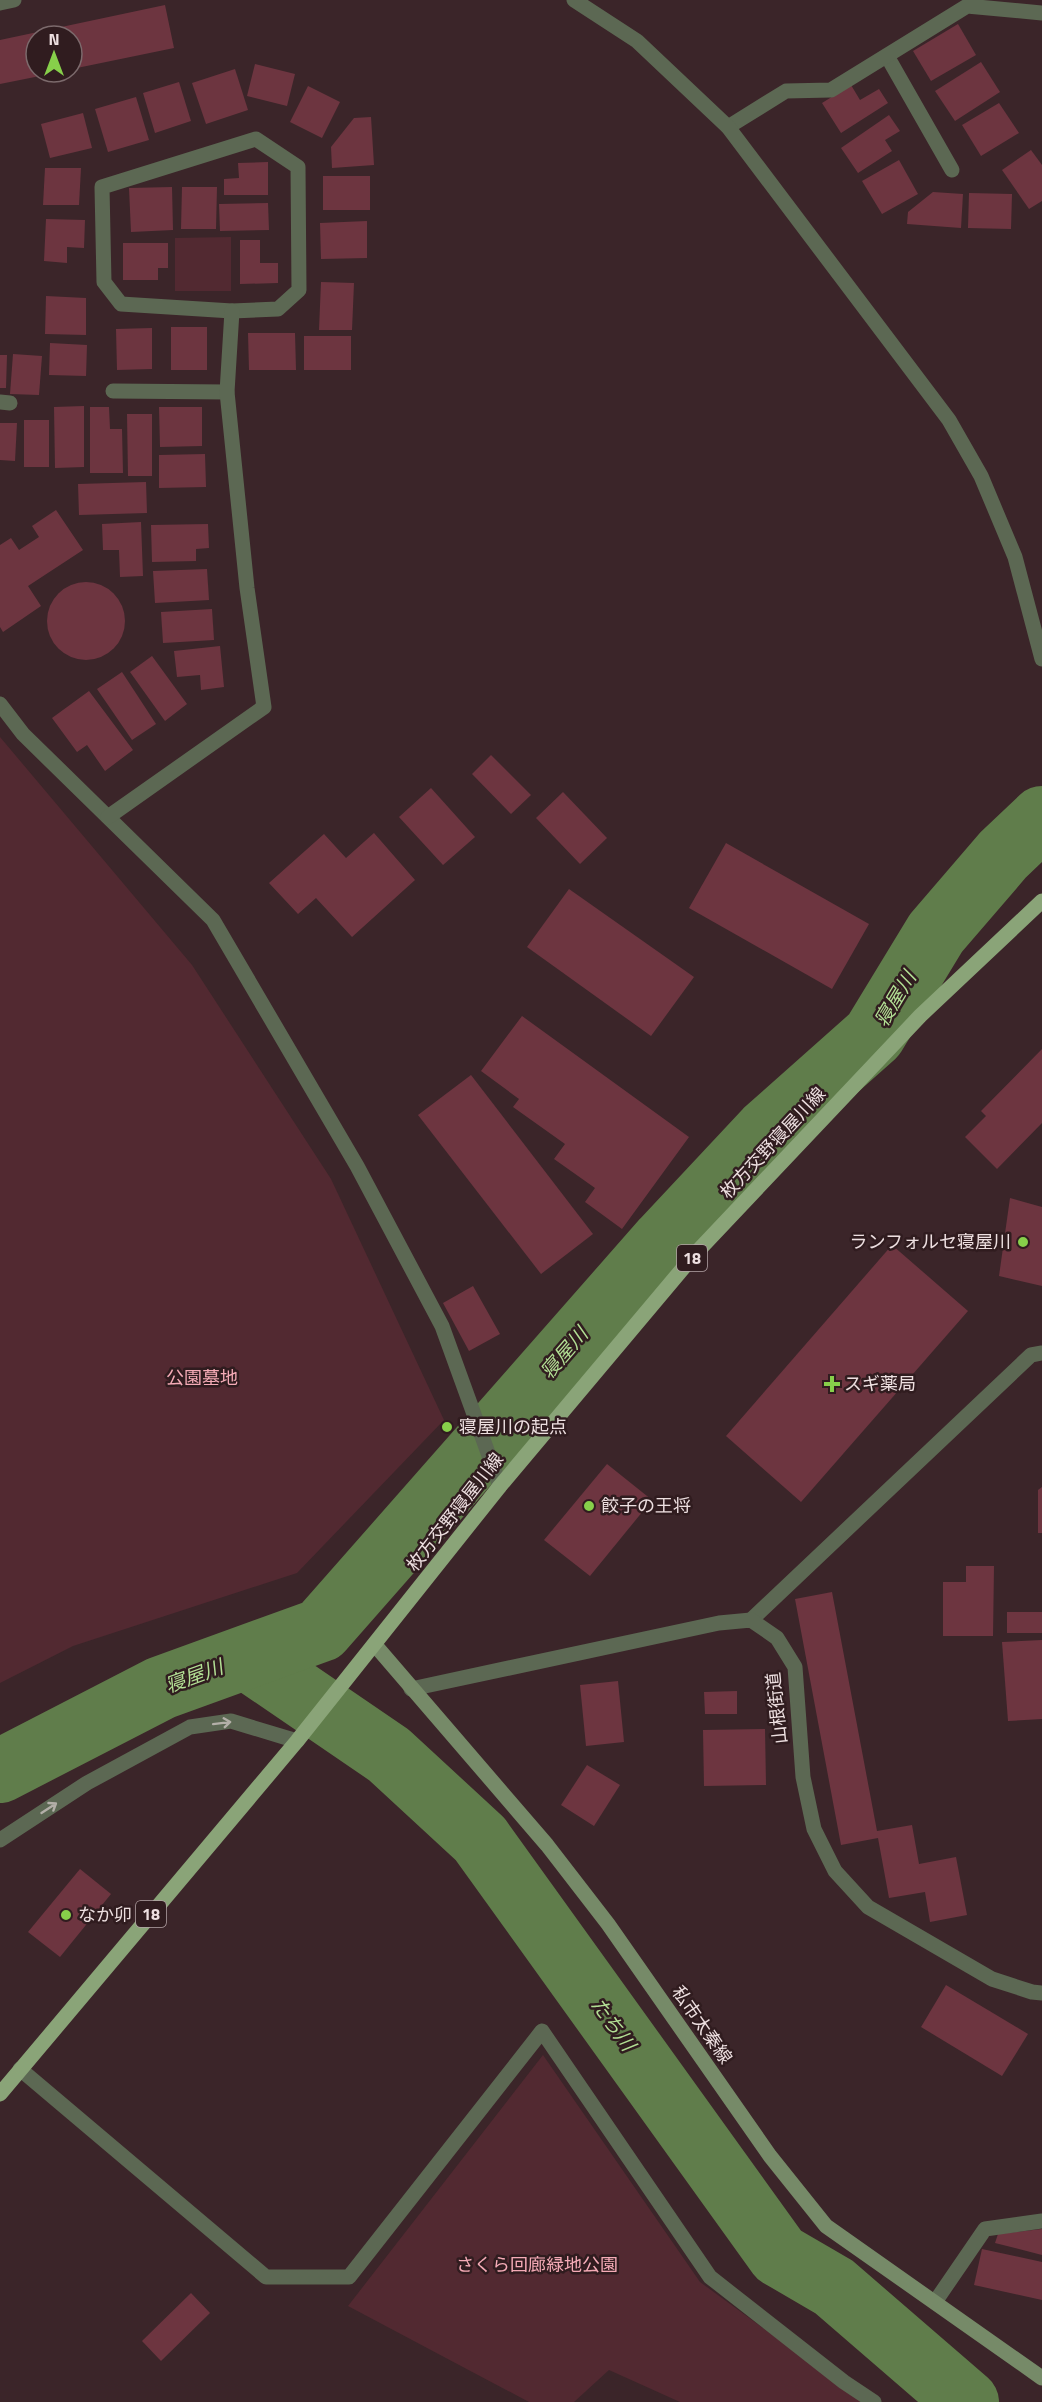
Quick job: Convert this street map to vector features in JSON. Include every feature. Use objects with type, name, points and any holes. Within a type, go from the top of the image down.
[{"type":"main road","name":"枚方交野寝屋川線","points":[[0,2094],[299,1738],[500,1486],[695,1254],[920,1016],[1042,901]]},
{"type":"main road","name":"私市太秦線","points":[[375,1645],[547,1845],[770,2156],[826,2226],[1042,2378]]},
{"type":"street","points":[[0,3],[14,0]]},
{"type":"street","points":[[574,0],[637,41],[728,127],[949,420],[981,476],[1015,557],[1042,659]]},
{"type":"street","points":[[728,127],[786,91],[831,90],[967,6],[1042,13]]},
{"type":"street","points":[[887,56],[952,170]]},
{"type":"street","points":[[256,139],[297,167],[299,290],[278,309],[232,311],[121,304],[104,282],[102,188],[256,139]]},
{"type":"street","points":[[108,817],[264,707],[247,588],[227,392],[232,311]]},
{"type":"street","points":[[113,391],[227,392]]},
{"type":"street","points":[[0,704],[23,734],[213,920],[357,1166],[442,1326],[500,1486]]},
{"type":"street","points":[[411,1689],[719,1623],[751,1620],[1031,1355],[1042,1353]]},
{"type":"street","name":"山根街道","points":[[751,1620],[777,1638],[795,1667],[806,1787],[814,1829],[835,1871],[868,1907],[992,1979],[1042,1993]]},
{"type":"street","points":[[0,1840],[87,1784],[190,1727],[231,1721],[299,1738]]},
{"type":"street","points":[[20,2069],[266,2277],[349,2277],[542,2031],[710,2277],[844,2382],[874,2402]]},
{"type":"street","points":[[935,2302],[985,2229],[1042,2221]]},
{"type":"green space","points":[[231,237],[231,291],[175,291],[175,238]]},
{"type":"green space","name":"公園墓地","points":[[0,737],[192,965],[331,1179],[444,1420],[297,1573],[73,1646],[0,1683]]},
{"type":"green space","name":"さくら回廊緑地公園","points":[[543,2055],[700,2282],[864,2402],[680,2402],[609,2370],[574,2402],[529,2402],[348,2306]]},
{"type":"building","points":[[165,5],[174,48],[84,67],[84,24],[75,24]]},
{"type":"building","points":[[958,24],[976,55],[931,81],[913,51]]},
{"type":"building","points":[[24,35],[24,79],[0,84],[0,40]]},
{"type":"building","points":[[981,62],[1000,92],[955,121],[935,91]]},
{"type":"building","points":[[255,64],[295,74],[287,106],[247,96]]},
{"type":"building","points":[[235,69],[248,110],[206,124],[192,83]]},
{"type":"building","points":[[179,82],[191,121],[155,133],[143,93]]},
{"type":"building","points":[[851,85],[860,100],[879,89],[888,103],[841,133],[822,103]]},
{"type":"building","points":[[308,86],[340,102],[322,138],[290,122]]},
{"type":"building","points":[[136,97],[149,140],[108,152],[95,109]]},
{"type":"building","points":[[999,103],[1019,133],[981,156],[962,125]]},
{"type":"building","points":[[83,113],[92,148],[50,158],[41,124]]},
{"type":"building","points":[[889,115],[900,131],[885,140],[892,151],[858,173],[841,148]]},
{"type":"building","points":[[371,117],[374,165],[332,168],[331,147],[354,118]]},
{"type":"building","points":[[1031,150],[1042,165],[1042,201],[1029,209],[1002,170]]},
{"type":"building","points":[[899,160],[918,194],[882,214],[862,181]]},
{"type":"building","points":[[268,162],[268,195],[224,195],[224,179],[239,178],[238,163]]},
{"type":"building","points":[[45,168],[81,168],[79,205],[43,205]]},
{"type":"building","points":[[323,176],[370,176],[370,210],[323,210]]},
{"type":"building","points":[[172,187],[173,230],[131,232],[129,188]]},
{"type":"building","points":[[182,187],[217,187],[216,229],[181,229]]},
{"type":"building","points":[[933,192],[963,194],[961,228],[907,224],[908,212]]},
{"type":"building","points":[[969,193],[1012,194],[1011,229],[968,228]]},
{"type":"building","points":[[268,203],[269,230],[220,231],[219,204]]},
{"type":"building","points":[[46,219],[85,220],[84,248],[67,247],[67,263],[44,261]]},
{"type":"building","points":[[367,221],[367,258],[321,259],[320,223]]},
{"type":"building","points":[[240,240],[260,240],[260,263],[278,263],[278,283],[240,284]]},
{"type":"building","points":[[123,243],[168,243],[168,268],[158,268],[158,280],[123,280]]},
{"type":"building","points":[[321,282],[354,283],[352,330],[319,330]]},
{"type":"building","points":[[46,296],[86,298],[86,335],[45,334]]},
{"type":"building","points":[[171,327],[207,327],[207,370],[171,370]]},
{"type":"building","points":[[152,328],[152,369],[117,370],[116,329]]},
{"type":"building","points":[[248,333],[295,333],[296,370],[249,370]]},
{"type":"building","points":[[304,336],[351,336],[351,370],[304,370]]},
{"type":"building","points":[[50,343],[87,345],[86,376],[49,375]]},
{"type":"building","points":[[13,354],[42,356],[39,395],[10,394]]},
{"type":"building","points":[[0,355],[7,355],[6,388],[0,388]]},
{"type":"building","points":[[84,406],[84,467],[55,468],[54,407]]},
{"type":"building","points":[[90,407],[109,407],[110,429],[122,429],[123,473],[90,473]]},
{"type":"building","points":[[159,407],[202,407],[202,446],[160,447]]},
{"type":"building","points":[[127,414],[152,414],[152,476],[128,476]]},
{"type":"building","points":[[24,420],[49,420],[49,467],[24,467]]},
{"type":"building","points":[[0,423],[17,423],[15,461],[0,460]]},
{"type":"building","points":[[205,454],[206,487],[159,488],[159,455]]},
{"type":"building","points":[[146,482],[147,513],[79,515],[78,484]]},
{"type":"building","points":[[56,510],[83,550],[28,586],[41,606],[3,632],[0,627],[0,545],[11,538],[19,550],[39,537],[32,526]]},
{"type":"building","points":[[141,522],[143,576],[120,577],[119,550],[103,550],[102,524]]},
{"type":"building","points":[[208,524],[209,548],[196,549],[196,561],[152,562],[151,525]]},
{"type":"building","points":[[207,569],[209,600],[155,603],[153,571]]},
{"type":"building","points":[[86,582],[101,585],[118,599],[125,621],[122,636],[108,653],[86,660],[71,657],[54,643],[47,621],[50,606],[64,589]]},
{"type":"building","points":[[212,609],[214,640],[163,643],[161,612]]},
{"type":"building","points":[[220,646],[224,687],[201,690],[200,675],[177,677],[174,651]]},
{"type":"building","points":[[152,656],[187,704],[165,721],[130,672]]},
{"type":"building","points":[[122,672],[156,724],[132,740],[97,689]]},
{"type":"building","points":[[89,691],[133,750],[105,771],[87,745],[77,752],[52,718]]},
{"type":"building","points":[[491,755],[531,795],[511,814],[472,774]]},
{"type":"building","points":[[431,788],[475,837],[443,865],[399,817]]},
{"type":"building","points":[[563,792],[607,838],[580,864],[536,818]]},
{"type":"building","points":[[374,833],[415,880],[352,937],[316,898],[298,914],[269,883],[324,834],[346,858]]},
{"type":"building","points":[[726,843],[869,924],[832,989],[689,908]]},
{"type":"building","points":[[569,889],[694,977],[651,1036],[527,947]]},
{"type":"building","points":[[522,1016],[689,1137],[622,1229],[585,1202],[595,1188],[554,1159],[565,1144],[513,1107],[519,1099],[481,1071]]},
{"type":"building","points":[[1042,1049],[1042,1123],[997,1169],[965,1137],[986,1116],[981,1111]]},
{"type":"building","points":[[471,1075],[593,1234],[541,1274],[418,1115]]},
{"type":"building","name":"ランフォルセ寝屋川","points":[[1010,1198],[1042,1207],[1042,1286],[999,1276]]},
{"type":"building","points":[[892,1245],[968,1311],[801,1502],[726,1436]]},
{"type":"building","points":[[473,1286],[500,1334],[469,1351],[443,1303]]},
{"type":"building","points":[[607,1464],[652,1500],[590,1576],[544,1540]]},
{"type":"building","points":[[1042,1487],[1042,1533],[1038,1533],[1038,1490]]},
{"type":"building","points":[[966,1566],[994,1566],[993,1636],[943,1636],[943,1582],[966,1582]]},
{"type":"building","points":[[832,1592],[877,1831],[912,1825],[919,1864],[956,1857],[967,1915],[930,1922],[925,1892],[889,1898],[878,1838],[841,1845],[795,1599]]},
{"type":"building","points":[[1007,1612],[1042,1612],[1042,1633],[1007,1633]]},
{"type":"building","points":[[1042,1640],[1042,1719],[1008,1721],[1002,1642]]},
{"type":"building","points":[[618,1681],[624,1742],[586,1746],[580,1685]]},
{"type":"building","points":[[737,1691],[737,1714],[705,1714],[704,1692]]},
{"type":"building","points":[[765,1729],[766,1785],[704,1786],[703,1730]]},
{"type":"building","points":[[587,1765],[620,1785],[594,1826],[561,1805]]},
{"type":"building","points":[[80,1869],[111,1894],[60,1957],[28,1932]]},
{"type":"building","points":[[946,1985],[1028,2034],[1002,2076],[921,2027]]},
{"type":"building","points":[[1042,2229],[1042,2255],[995,2243],[998,2234]]},
{"type":"building","points":[[982,2249],[1042,2262],[1042,2300],[974,2285]]},
{"type":"building","points":[[191,2293],[210,2313],[161,2361],[142,2341]]},
{"type":"waterway","name":"寝屋川","points":[[0,1771],[161,1688],[321,1630],[664,1240],[766,1131],[874,1035],[936,933],[1003,855],[1042,818]]},
{"type":"waterway","name":"たち川","points":[[247,1658],[389,1755],[480,1839],[779,2255],[834,2287],[967,2402]]},
{"type":"place","name":"ランフォルセ寝屋川","points":[[1023,1242]]},
{"type":"place","name":"スギ薬局","points":[[832,1384]]},
{"type":"place","name":"寝屋川の起点","points":[[447,1427]]},
{"type":"place","name":"餃子の王将","points":[[589,1506]]},
{"type":"place","name":"なか卯","points":[[66,1915]]}]
